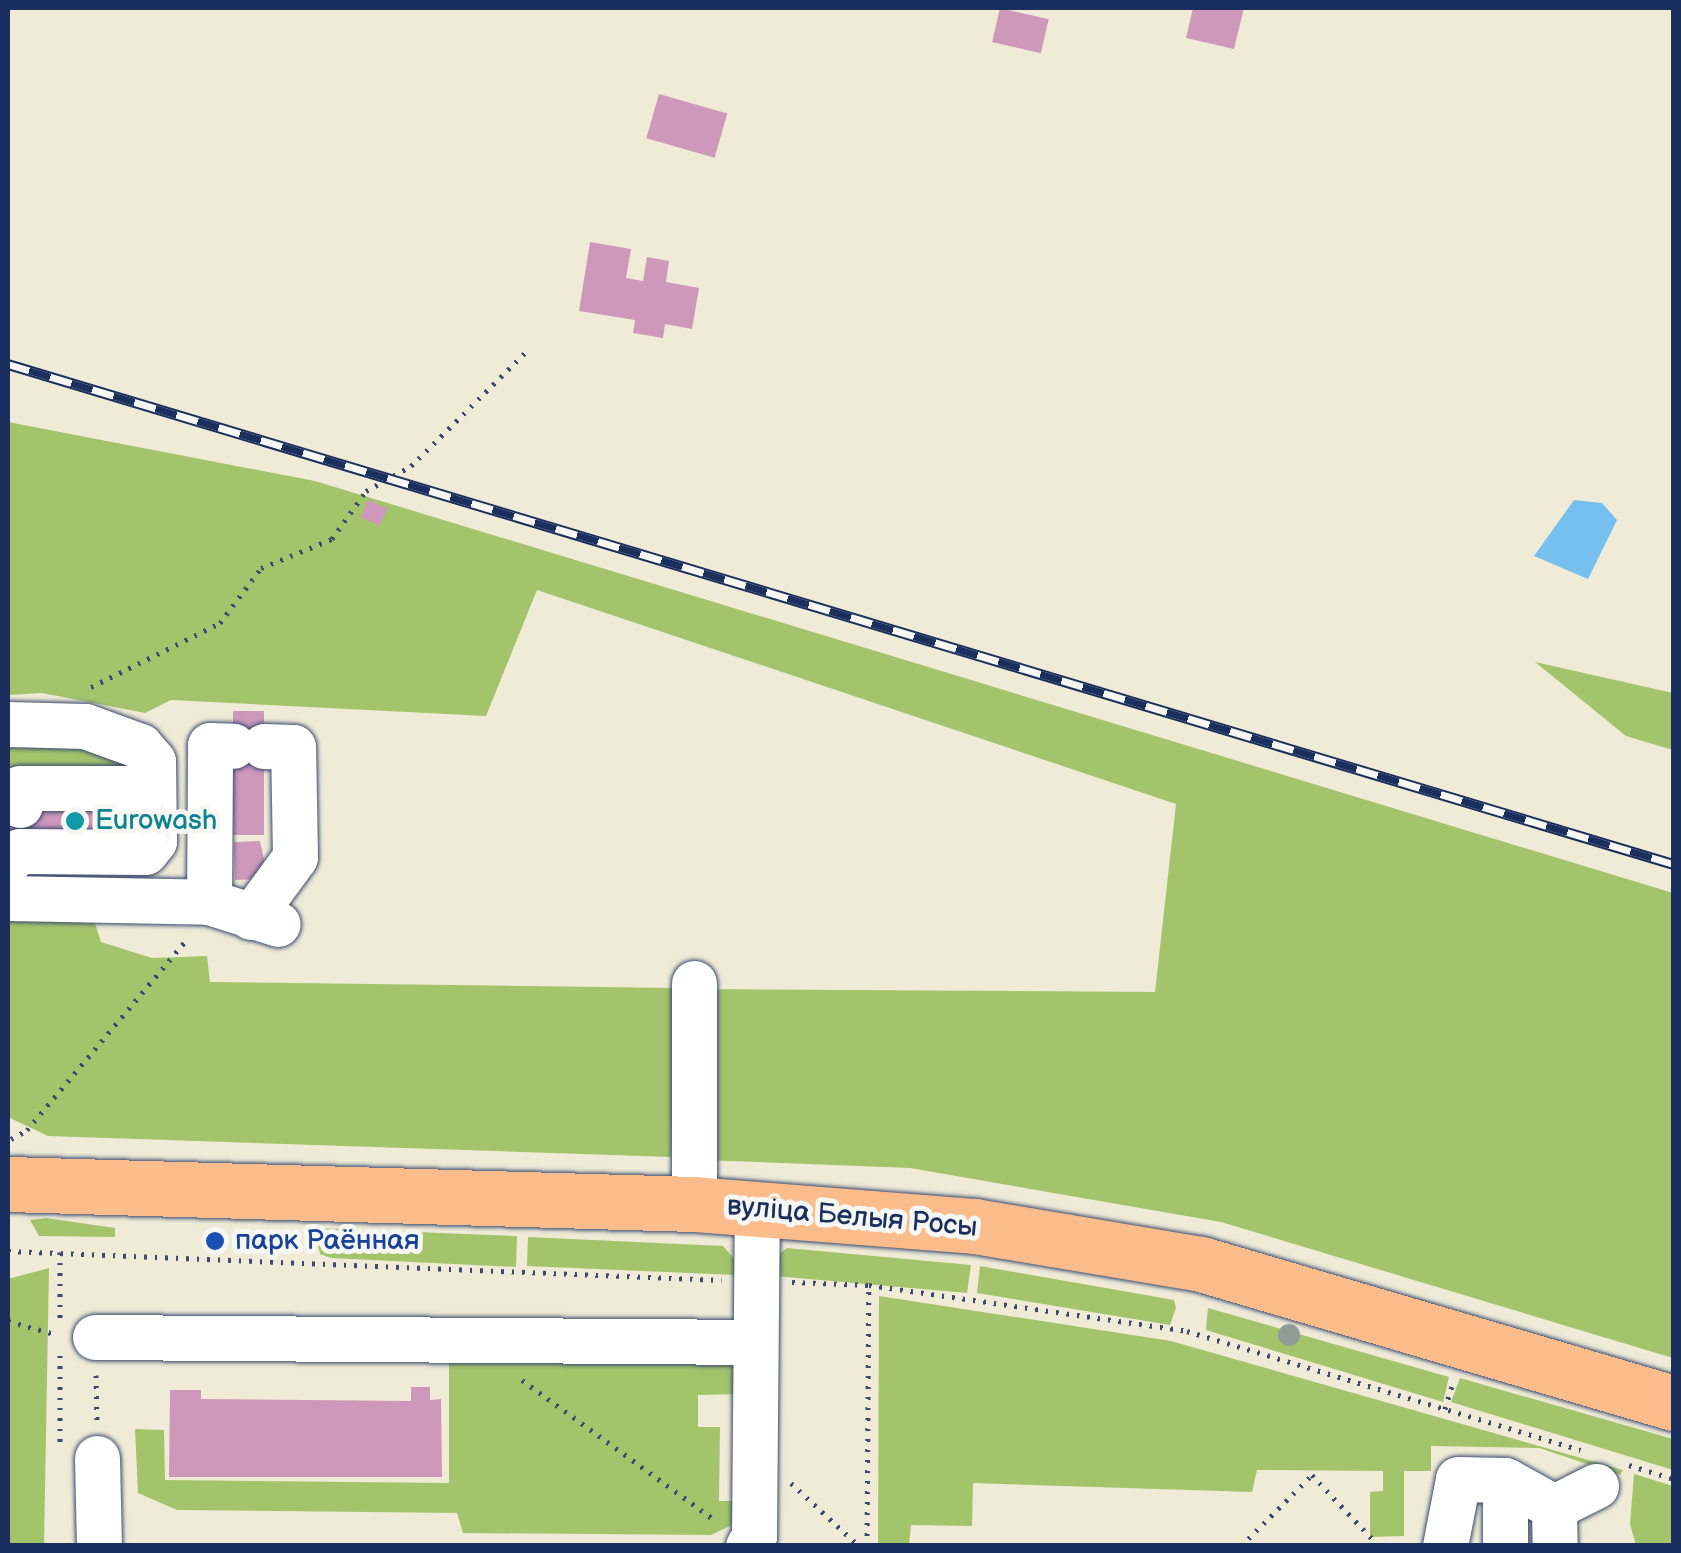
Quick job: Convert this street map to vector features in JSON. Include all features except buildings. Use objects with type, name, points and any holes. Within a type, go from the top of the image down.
[{"type":"main road","name":"вуліца Белыя Росы","points":[[8,1184],[694,1204],[974,1226],[1201,1264],[1674,1403]]},
{"type":"lane","points":[[25,724],[106,730],[140,746],[153,761],[153,788],[152,849],[17,838],[20,788],[153,788]]},
{"type":"lane","points":[[8,898],[209,902],[265,921],[295,857],[294,746],[210,745],[209,902]]},
{"type":"lane","points":[[694,982],[694,1204]]},
{"type":"lane","points":[[738,1540],[754,1449],[756,1208]]},
{"type":"lane","points":[[84,1340],[756,1342]]},
{"type":"lane","points":[[79,1454],[98,1546]]},
{"type":"lane","points":[[1505,1480],[1505,1536],[1446,1535],[1458,1479],[1505,1480],[1554,1526],[1603,1468]]},
{"type":"path","points":[[25,724],[42,711],[220,623],[262,568],[332,539],[366,491],[411,466],[530,348]]},
{"type":"path","points":[[8,1141],[40,1115],[203,920],[209,902]]},
{"type":"path","points":[[8,1250],[869,1285],[1188,1332],[1603,1468],[1674,1479]]},
{"type":"path","points":[[60,1252],[84,1340],[79,1454]]},
{"type":"path","points":[[867,1546],[869,1285]]},
{"type":"path","points":[[8,1322],[84,1340]]},
{"type":"path","points":[[79,1454],[84,1340]]},
{"type":"path","points":[[471,1342],[738,1540]]},
{"type":"path","points":[[754,1449],[859,1546]]},
{"type":"path","points":[[1241,1546],[1312,1476],[1379,1546]]},
{"type":"green space","points":[[8,422],[315,481],[1673,893],[1673,1358],[1221,1222],[910,1168],[703,1160],[703,989],[1155,992],[1176,804],[537,590],[486,716],[171,700],[145,713],[42,693],[8,695]]},
{"type":"green space","points":[[1535,662],[1673,693],[1673,750],[1626,736]]},
{"type":"green space","points":[[8,738],[126,755],[125,768],[8,776]]},
{"type":"green space","points":[[8,917],[94,920],[101,942],[152,958],[207,956],[210,982],[675,988],[671,1157],[48,1136],[8,1117]]},
{"type":"green space","points":[[46,1218],[115,1228],[115,1237],[39,1236],[30,1220]]},
{"type":"green space","points":[[314,1228],[517,1236],[516,1267],[331,1258],[320,1254]]},
{"type":"green space","points":[[528,1237],[723,1246],[736,1261],[736,1275],[527,1266]]},
{"type":"green space","points":[[787,1248],[971,1265],[967,1293],[775,1276],[779,1254]]},
{"type":"green space","points":[[980,1266],[1174,1300],[1176,1308],[1170,1325],[977,1293]]},
{"type":"green space","points":[[49,1268],[44,1545],[8,1545],[8,1279]]},
{"type":"green space","points":[[879,1296],[1171,1341],[1623,1470],[1620,1475],[1539,1448],[1431,1446],[1431,1471],[1404,1471],[1404,1536],[1370,1537],[1370,1492],[1383,1491],[1383,1471],[1257,1470],[1252,1492],[973,1483],[972,1526],[911,1525],[909,1545],[878,1546]]},
{"type":"green space","points":[[1208,1308],[1449,1377],[1443,1402],[1206,1330]]},
{"type":"green space","points":[[732,1354],[743,1394],[698,1395],[698,1427],[720,1427],[719,1501],[734,1501],[736,1523],[711,1535],[463,1533],[457,1513],[177,1510],[138,1493],[135,1429],[164,1430],[165,1480],[449,1483],[449,1355]]},
{"type":"green space","points":[[1460,1378],[1673,1439],[1673,1470],[1451,1402]]},
{"type":"green space","points":[[1634,1474],[1673,1486],[1673,1545],[1636,1545],[1630,1524]]},
{"type":"water","points":[[1574,500],[1602,503],[1617,520],[1588,579],[1534,556]]},
{"type":"railway","points":[[8,364],[1674,864]]},
{"type":"place","name":"Eurowash","points":[[75,821]]},
{"type":"place","name":"парк Раённая","points":[[215,1241]]}]
